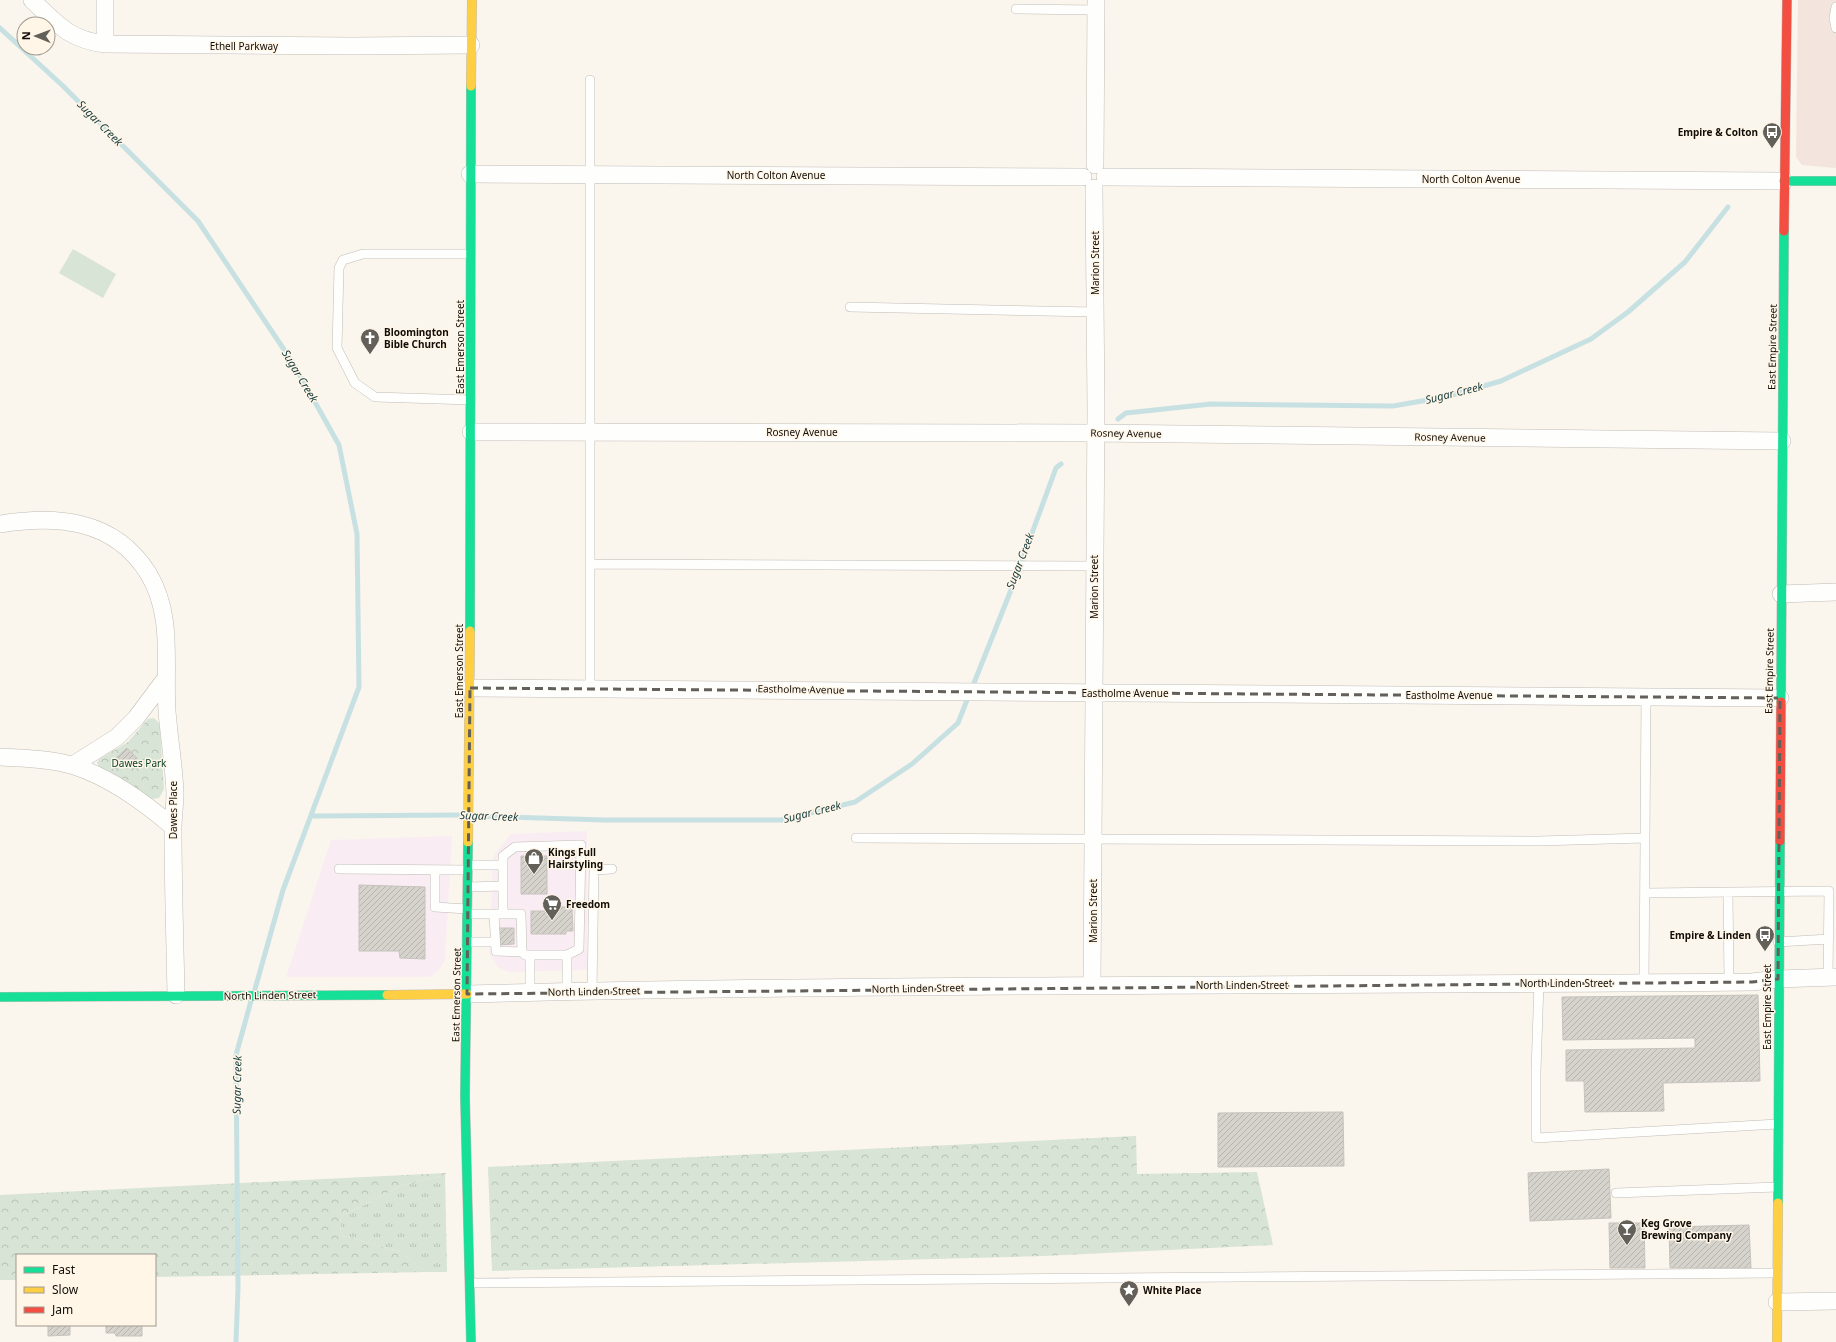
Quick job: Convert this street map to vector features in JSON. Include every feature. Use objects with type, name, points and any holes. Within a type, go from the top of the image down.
[{"type":"main road","name":"East Emerson Street","points":[[471,1342],[466,1096],[470,688],[470,174],[472,0]]},
{"type":"main road","name":"East Empire Street","points":[[1777,1342],[1778,942],[1784,181],[1787,0]]},
{"type":"main road","name":"North Colton Avenue","points":[[1784,181],[1836,181]]},
{"type":"main road","name":"North Linden Street","points":[[0,997],[467,994]]},
{"type":"street","name":"Ethell Parkway","points":[[32,0],[67,32],[85,41],[105,44],[344,46],[472,45]]},
{"type":"street","points":[[105,0],[105,44]]},
{"type":"street","name":"Marion Street","points":[[1092,986],[1095,312],[1094,177],[1096,5]]},
{"type":"street","name":"North Colton Avenue","points":[[470,174],[1784,181]]},
{"type":"street","name":"Rosney Avenue","points":[[471,432],[1094,433],[1782,441]]},
{"type":"street","name":"Dawes Place","points":[[0,524],[27,520],[59,520],[74,522],[96,529],[116,540],[138,560],[155,585],[164,614],[166,629],[167,712],[175,792],[173,827],[176,995]]},
{"type":"street","points":[[1781,594],[1836,592]]},
{"type":"street","points":[[73,765],[98,750],[126,728],[148,704],[166,678]]},
{"type":"street","name":"Eastholme Avenue","points":[[470,688],[1780,698]]},
{"type":"street","points":[[0,757],[73,765],[98,776],[146,804],[173,827]]},
{"type":"street","name":"North Linden Street","points":[[467,994],[592,991],[1092,986],[1752,982],[1778,979],[1832,977]]},
{"type":"street","points":[[1777,1302],[1836,1301]]},
{"type":"lane","points":[[1016,9],[1096,5]]},
{"type":"lane","points":[[1836,7],[1834,18],[1836,28]]},
{"type":"lane","points":[[590,80],[590,688]]},
{"type":"lane","points":[[470,254],[363,254],[343,260],[339,268],[337,348],[355,383],[375,397],[471,400]]},
{"type":"lane","points":[[850,307],[1095,312]]},
{"type":"lane","points":[[590,564],[1094,566]]},
{"type":"lane","points":[[1644,983],[1646,893],[1646,696]]},
{"type":"lane","points":[[856,838],[1539,841],[1645,838]]},
{"type":"lane","points":[[581,845],[579,949],[567,955],[498,952],[495,949],[494,942],[503,886],[503,856],[514,847],[581,845]]},
{"type":"lane","points":[[339,869],[435,870],[503,865]]},
{"type":"lane","points":[[592,991],[594,870],[612,869]]},
{"type":"lane","points":[[435,870],[435,907],[499,914],[521,914],[530,992]]},
{"type":"lane","points":[[468,887],[503,886]]},
{"type":"lane","points":[[1646,893],[1829,891],[1829,939],[1832,977]]},
{"type":"lane","points":[[1728,893],[1729,982]]},
{"type":"lane","points":[[1778,942],[1829,939]]},
{"type":"lane","points":[[467,942],[494,942]]},
{"type":"lane","points":[[567,955],[567,992]]},
{"type":"lane","points":[[1539,983],[1536,1071],[1536,1138],[1777,1124]]},
{"type":"lane","points":[[1616,1194],[1777,1187]]},
{"type":"lane","points":[[470,1284],[1776,1273]]},
{"type":"highlighted area","points":[[470,688],[1780,698],[1778,979],[1752,982],[467,994]]},
{"type":"shaded area","points":[[1798,0],[1836,0],[1836,168],[1802,165],[1796,157]]},
{"type":"shaded area","points":[[587,831],[587,970],[508,972],[498,967],[489,954],[493,857],[511,834]]},
{"type":"shaded area","points":[[452,836],[445,960],[439,970],[430,977],[286,977],[331,840]]},
{"type":"green space","points":[[73,249],[116,274],[103,298],[59,273]]},
{"type":"green space","name":"Dawes Park","points":[[154,718],[159,723],[160,728],[164,789],[159,798],[151,799],[99,768],[97,762],[128,742],[148,719]]},
{"type":"green space","points":[[1136,1136],[1137,1174],[1257,1172],[1273,1245],[1043,1256],[492,1271],[488,1167]]},
{"type":"green space","points":[[446,1173],[445,1175],[403,1185],[340,1217],[341,1235],[401,1252],[425,1272],[156,1277],[156,1254],[16,1254],[16,1280],[0,1280],[0,1195]]},
{"type":"green space","points":[[445,1175],[447,1272],[425,1272],[401,1252],[341,1235],[340,1217],[403,1185]]},
{"type":"building","points":[[127,748],[137,758],[127,769],[116,758]]},
{"type":"building","name":"Kings Full Hairstyling","points":[[521,856],[547,856],[547,894],[521,894]]},
{"type":"building","points":[[359,885],[425,887],[425,959],[400,958],[399,951],[359,951]]},
{"type":"building","name":"Freedom","points":[[559,907],[572,907],[573,931],[566,931],[566,934],[531,934],[531,911],[559,911]]},
{"type":"building","points":[[497,928],[514,928],[514,944],[498,945]]},
{"type":"building","points":[[1758,995],[1760,1081],[1663,1083],[1664,1111],[1585,1112],[1584,1081],[1566,1081],[1566,1050],[1695,1048],[1695,1038],[1563,1040],[1562,997]]},
{"type":"building","points":[[1343,1112],[1344,1166],[1218,1167],[1218,1113]]},
{"type":"building","points":[[1609,1169],[1611,1218],[1530,1221],[1528,1173]]},
{"type":"building","name":"Keg Grove Brewing Company","points":[[1609,1223],[1644,1223],[1645,1268],[1610,1268]]},
{"type":"building","points":[[1749,1225],[1751,1268],[1670,1268],[1669,1227]]},
{"type":"building","points":[[48,1326],[70,1326],[70,1335],[48,1336]]},
{"type":"building","points":[[106,1326],[142,1326],[142,1336],[116,1336],[115,1333],[106,1333]]},
{"type":"waterway","name":"Sugar Creek","points":[[0,28],[63,86],[198,221],[293,363],[339,445],[357,534],[359,687],[283,890],[255,989]]},
{"type":"waterway","name":"Sugar Creek","points":[[1118,419],[1126,413],[1211,404],[1393,406],[1445,397],[1501,381],[1591,339],[1628,312],[1685,262],[1728,207]]},
{"type":"waterway","name":"Sugar Creek","points":[[972,688],[1011,590],[1056,468],[1061,464]]},
{"type":"waterway","name":"Sugar Creek","points":[[473,816],[604,820],[781,820],[855,802],[912,764],[958,723],[969,695]]},
{"type":"waterway","name":"Sugar Creek","points":[[312,816],[463,815]]},
{"type":"waterway","name":"Sugar Creek","points":[[236,1342],[238,1288],[236,1055],[251,1001]]},
{"type":"traffic: fast","points":[[470,631],[471,86]]},
{"type":"traffic: fast","points":[[1784,181],[1836,181]]},
{"type":"traffic: fast","points":[[1781,702],[1784,231]]},
{"type":"traffic: fast","points":[[1778,1203],[1780,841]]},
{"type":"traffic: fast","points":[[468,842],[465,1097],[471,1342]]},
{"type":"traffic: fast","points":[[0,997],[387,995]]},
{"type":"traffic: slow","points":[[471,86],[472,0]]},
{"type":"traffic: slow","points":[[468,842],[470,631]]},
{"type":"traffic: slow","points":[[387,995],[467,994]]},
{"type":"traffic: slow","points":[[1777,1342],[1778,1203]]},
{"type":"traffic: jam","points":[[1784,231],[1787,0]]},
{"type":"traffic: jam","points":[[1780,841],[1781,702]]},
{"type":"place","name":"Empire & Colton","points":[[1772,149]]},
{"type":"place","name":"Bloomington Bible Church","points":[[370,355]]},
{"type":"place","name":"Kings Full Hairstyling","points":[[534,875]]},
{"type":"place","name":"Freedom","points":[[552,921]]},
{"type":"place","name":"Empire & Linden","points":[[1765,952]]},
{"type":"place","name":"Keg Grove Brewing Company","points":[[1627,1246]]},
{"type":"place","name":"White Place","points":[[1129,1307]]}]
